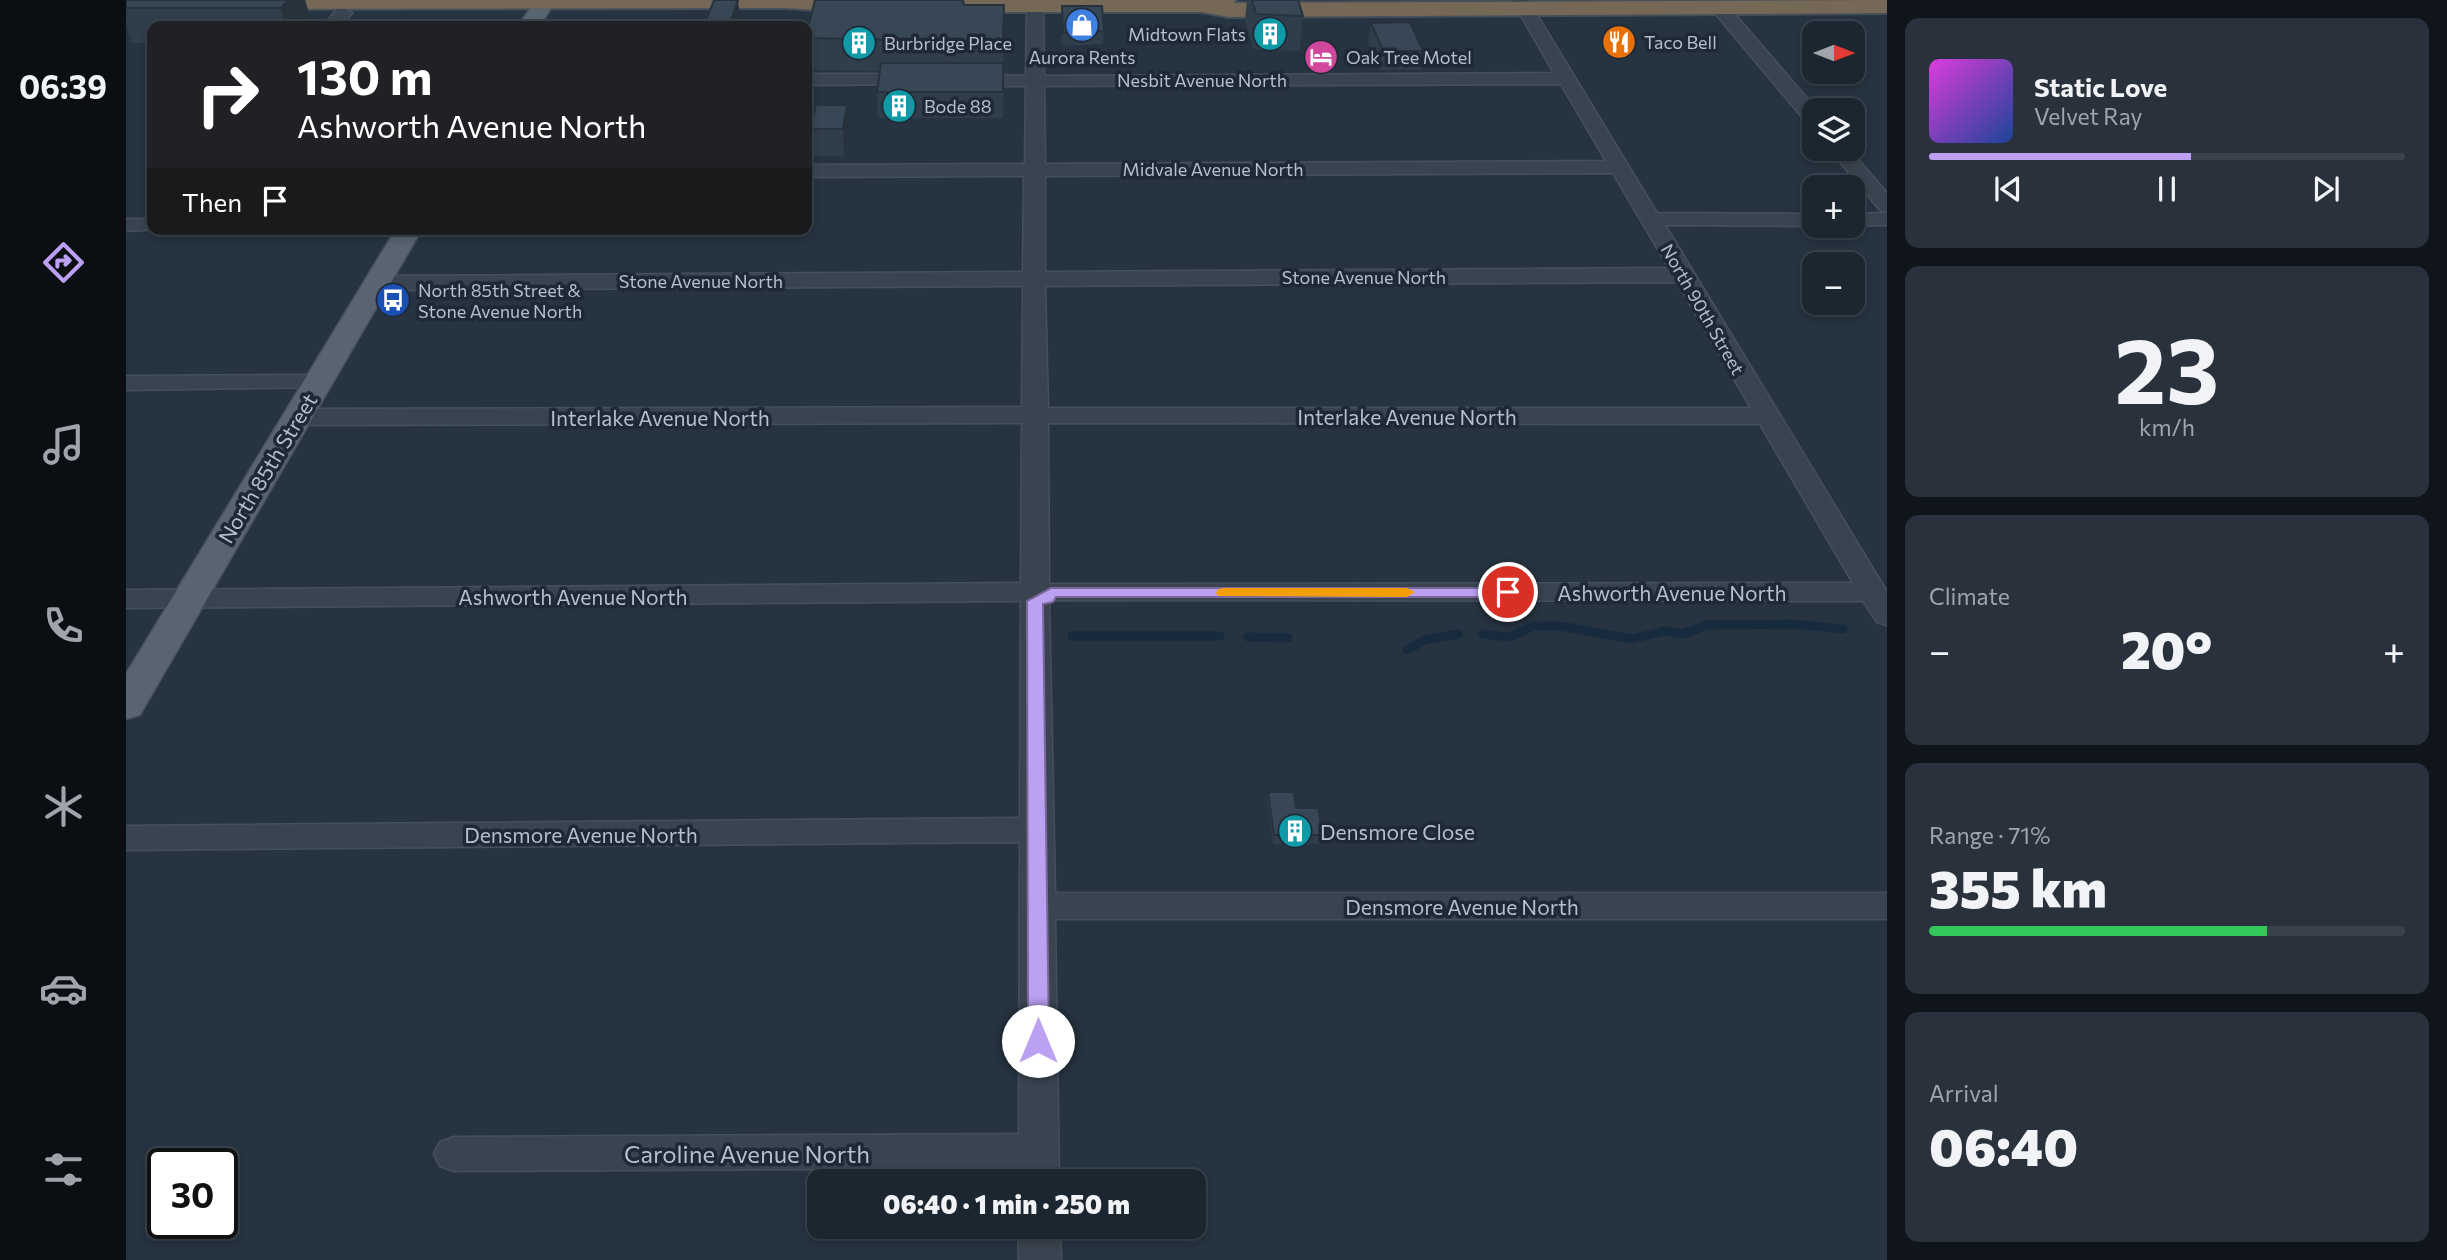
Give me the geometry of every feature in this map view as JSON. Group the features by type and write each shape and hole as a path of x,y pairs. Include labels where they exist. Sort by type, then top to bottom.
{"highway":[{"path":"539,10 745,1 875,5 929,0"},
{"path":"950,0 974,0 992,5"},
{"path":"1201,5 1225,0"},
{"path":"1766,8 1769,4 1810,3 1817,0"},
{"path":"875,5 902,9 946,9 992,5 1130,3 1201,5 1228,10 1523,5 1720,8 1887,6"},
{"path":"234,8 781,11 809,5"}],"main road":[{"name":"North 85th Street","path":"126,706 406,235"}],"street":[{"path":"1035,5 1039,1166"},
{"name":"North 90th Street","path":"1523,5 1880,604"},
{"path":"1720,8 1802,105"},
{"name":"Nesbit Avenue North","path":"812,80 1035,84 1567,78"},
{"path":"1849,161 1887,206"},
{"name":"Midvale Avenue North","path":"812,171 1619,167"},
{"path":"1651,219 1802,220"},
{"path":"1865,220 1887,219"},
{"path":"126,225 147,225"},
{"name":"Stone Avenue North","path":"378,283 1684,275"},
{"path":"126,383 319,382"},
{"name":"Interlake Avenue North","path":"297,417 1766,416"},
{"name":"Ashworth Avenue North","path":"126,599 1035,592 1880,604"},
{"name":"Densmore Avenue North","path":"126,838 1037,830"},
{"name":"Densmore Avenue North","path":"1037,906 1887,906"},
{"name":"Caroline Avenue North","path":"454,1154 1039,1166"},
{"path":"1040,1239 1040,1260"}],"building":[{"path":"126,0 288,0 281,8 126,8"},
{"path":"714,0 738,0 731,21 706,21"},
{"path":"815,0 963,0 964,5 1004,5 1003,42 812,38 812,21 810,21"},
{"path":"1252,0 1298,0 1303,16 1256,14"},
{"path":"1062,6 1102,6 1104,31 1063,33"},
{"path":"1410,22 1423,51 1383,51 1371,23"},
{"path":"881,63 1003,63 1003,92 877,92"},
{"path":"816,105 847,105 843,129 812,129"},
{"name":"Densmore Close","path":"1268,792 1294,792 1296,808 1318,808 1323,835 1274,835"}],"waterway":[{"path":"1483,634 1510,637 1533,626 1560,626 1632,639 1664,631 1683,634 1707,625 1792,624 1843,629"},
{"path":"1407,650 1424,640 1458,634"},
{"path":"1072,636 1220,636"},
{"path":"1248,637 1288,638"}],"slow traffic":[{"path":"1224,593 1407,592"}],"place":[{"name":"Aurora Rents","path":"1082,25"},
{"name":"Midtown Flats","path":"1270,34"},
{"name":"Taco Bell","path":"1619,42"},
{"name":"Burbridge Place","path":"859,43"},
{"name":"Oak Tree Motel","path":"1321,57"},
{"name":"Bode 88","path":"899,106"},
{"name":"North 85th Street & Stone Avenue North","path":"393,300"},
{"name":"Densmore Close","path":"1295,831"}],"route":[{"path":"1038,1041 1035,601 1043,600 1051,593 1508,592"}]}
